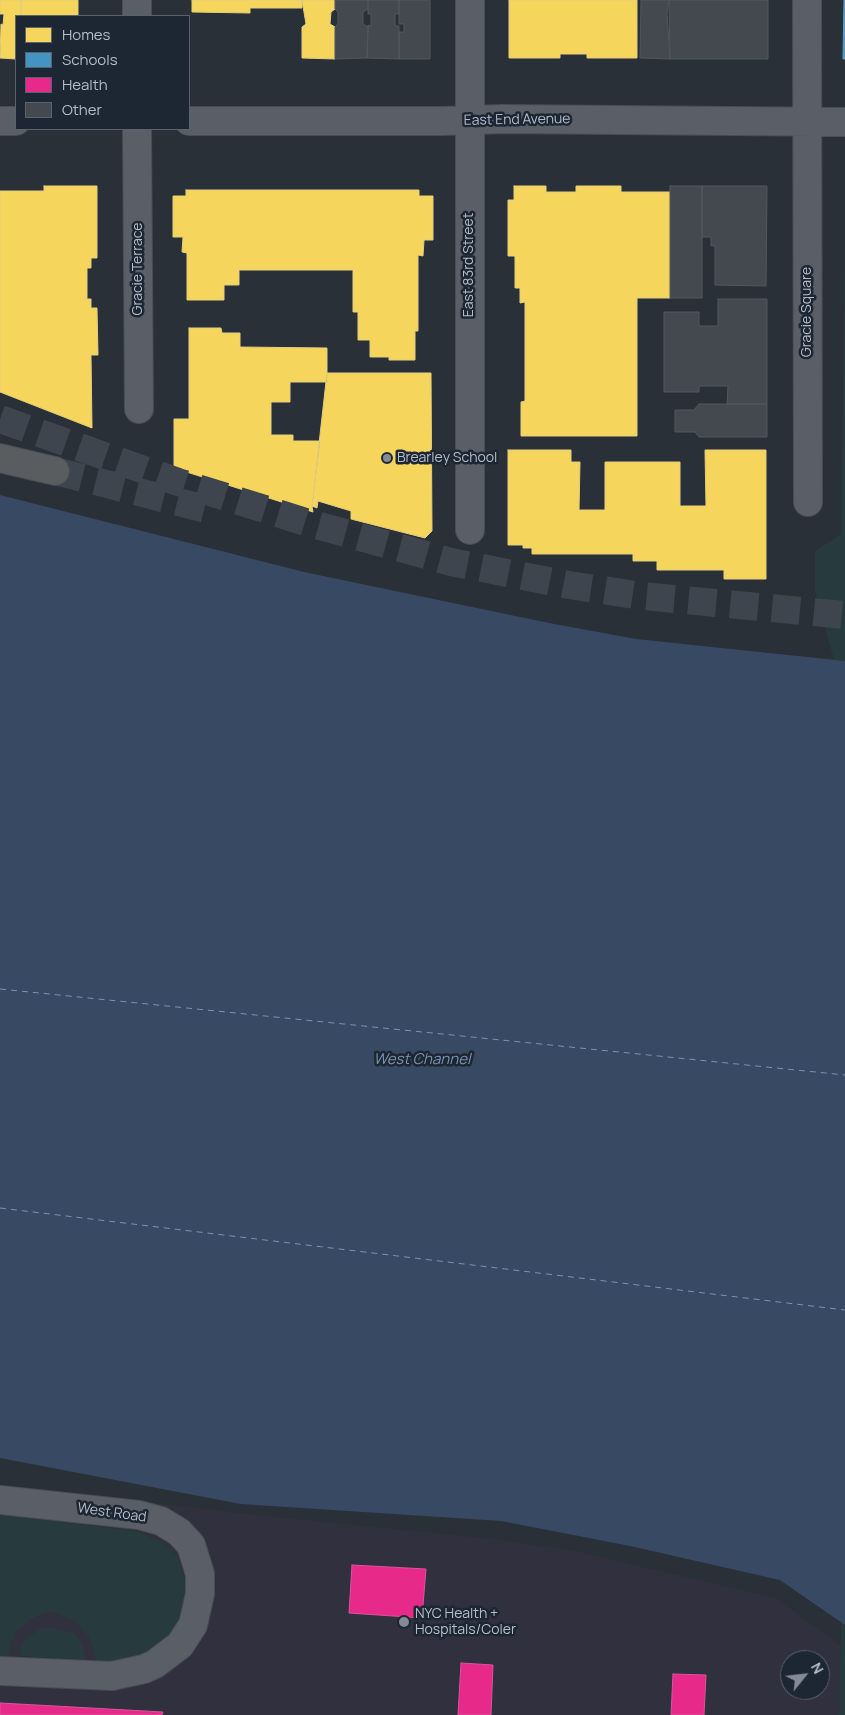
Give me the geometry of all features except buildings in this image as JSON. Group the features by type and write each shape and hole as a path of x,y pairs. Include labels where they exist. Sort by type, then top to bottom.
{"highway":[{"path":"0,458 55,471"}],"street":[{"path":"137,0 137,15"},
{"name":"East 83rd Street","path":"470,0 470,530"},
{"name":"Gracie Square","path":"807,0 808,502"},
{"name":"East End Avenue","path":"190,122 471,120 845,122"},
{"path":"0,121 15,121"},
{"name":"Gracie Terrace","path":"137,130 139,409"},
{"name":"West Road","path":"0,1500 139,1516 161,1521 179,1532 191,1545 200,1574 200,1594 193,1625 180,1645 155,1664 144,1669 112,1676 0,1671"}],"shaded area":[{"name":"NYC Health + Hospitals/Coler","path":"0,1485 257,1515 504,1540 579,1552 776,1598 841,1646 839,1715 0,1715"}],"green space":[{"path":"845,233 845,661 834,660 815,590 815,551 841,534"},
{"path":"0,1515 135,1531 161,1541 178,1558 186,1582 184,1609 175,1630 161,1644 138,1660 97,1663 89,1637 74,1620 51,1611 31,1619 15,1632 7,1658 0,1657"},
{"path":"841,1622 845,1625 845,1715 839,1715"},
{"path":"41,1628 53,1628 73,1633 82,1643 86,1660 20,1656 21,1646"}],"water":[{"name":"West Channel","path":"0,495 304,572 549,623 636,639 845,661 845,1625 780,1580 630,1546 501,1521 241,1504 0,1458"}],"ferry route":[{"path":"0,989 845,1075"},
{"path":"0,1208 845,1310"}],"tunnel":[{"path":"0,419 178,482 309,523 451,562 569,585 642,596 845,615"},
{"path":"55,471 218,512"}],"place":[{"name":"Brearley School","path":"387,458"},
{"name":"NYC Health + Hospitals/Coler","path":"404,1622"}]}
